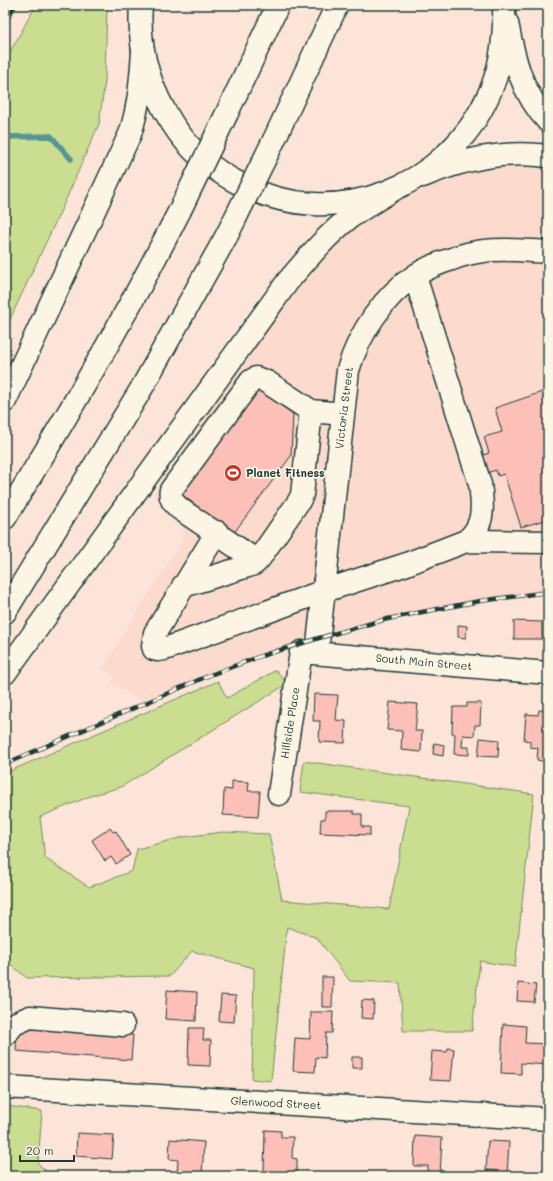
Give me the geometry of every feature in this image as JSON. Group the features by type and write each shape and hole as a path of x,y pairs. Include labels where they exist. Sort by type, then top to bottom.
{"main road":[{"path":"5,401 130,134 139,101 143,52 141,5"},
{"path":"5,518 134,299 180,210 278,5"},
{"path":"5,612 140,391 227,235 274,140 336,5"},
{"path":"504,5 512,48 521,80 531,100 548,121"},
{"path":"5,673 288,281 314,250 338,227 359,210 436,164 467,132 490,93 499,65 504,35 504,5"},
{"path":"143,52 154,89 165,114 185,141 200,156 221,173 235,182 265,195 313,204 351,202 378,196 444,167 477,158 514,154 548,156"},
{"name":"Victoria Street","path":"309,652 324,590 348,370 358,342 384,305 398,289 415,276 448,260 483,251 518,250 548,252"},
{"path":"217,532 155,633 154,649 165,649 324,590 404,565 466,541 474,535 479,526 481,508 480,484 415,276"},
{"path":"257,561 217,532 180,509 172,502 170,490 251,381 256,378 267,382 311,411 343,414"},
{"path":"184,586 248,566 257,561 300,501 302,496 311,411"},
{"path":"466,541 548,542"},
{"name":"South Main Street","path":"309,652 548,673"},
{"name":"Hillside Place","path":"279,794 309,652"},
{"path":"5,1035 14,1024 30,1017 123,1026"},
{"name":"Glenwood Street","path":"5,1087 548,1120"}],"shaded area":[{"path":"495,163 548,166 548,592 510,596 451,606 383,620 336,633 277,651 211,675 146,704 111,683 115,677 102,669 183,539 182,525 178,514 153,495 294,284 334,241 379,211 444,179"}],"green space":[{"path":"36,5 107,5 105,81 99,124 63,206 5,330 5,61"},
{"path":"276,670 287,684 121,787 93,795 40,817 45,858 89,887 132,871 137,849 183,837 223,832 269,834 282,900 389,909 409,806 300,792 304,761 534,794 515,967 480,961 472,1031 403,1031 400,983 350,981 317,938 287,927 271,1081 252,1079 254,968 192,951 170,976 27,978 5,960 5,773 218,681 227,698"},
{"path":"7,1106 42,1111 38,1163 50,1176 5,1176 5,1126"}],"building":[{"name":"Planet Fitness","path":"252,385 293,414 291,456 233,534 176,490"},
{"path":"548,390 548,519 521,527 504,474 498,476 496,470 483,474 477,457 489,453 484,437 502,432 495,408"},
{"path":"514,621 542,622 542,639 514,639"},
{"path":"458,625 467,626 466,638 458,637"},
{"path":"314,694 338,695 336,720 346,721 345,743 319,742 320,721 313,721"},
{"path":"390,702 418,704 415,731 422,731 421,752 401,750 402,731 387,730"},
{"path":"467,703 481,703 480,725 475,725 474,736 463,735 462,747 469,747 469,755 454,754 455,734 452,733 453,707 467,707"},
{"path":"539,710 548,711 548,762 537,760 538,748 530,747 530,741 524,740 526,714 538,715"},
{"path":"480,738 499,740 498,757 478,756"},
{"path":"434,743 444,745 443,756 433,754"},
{"path":"232,781 249,782 248,791 260,791 258,817 223,815 224,789 232,790"},
{"path":"325,811 354,811 354,814 362,814 362,827 370,827 370,835 320,833 321,819 325,819"},
{"path":"110,828 113,832 116,831 130,855 116,864 111,857 105,861 92,840"},
{"path":"322,977 333,977 332,1007 322,1007"},
{"path":"518,983 536,985 534,1002 517,1001"},
{"path":"167,990 197,992 196,1021 165,1019"},
{"path":"221,995 236,996 234,1022 219,1021"},
{"path":"362,1000 374,1001 373,1019 361,1018"},
{"path":"311,1012 333,1012 332,1033 326,1033 325,1058 316,1057 315,1072 293,1071 295,1038 310,1039"},
{"path":"503,1024 526,1026 525,1043 548,1044 548,1065 521,1063 521,1074 501,1073"},
{"path":"17,1026 133,1035 131,1060 16,1051"},
{"path":"189,1028 204,1028 203,1040 211,1040 210,1066 188,1065"},
{"path":"448,1048 454,1049 451,1081 430,1080 432,1051 447,1052"},
{"path":"352,1057 362,1057 362,1068 352,1068"},
{"path":"265,1130 281,1131 281,1137 293,1137 292,1158 297,1159 297,1174 264,1173"},
{"path":"77,1133 114,1135 112,1159 76,1156"},
{"path":"415,1136 442,1138 440,1176 427,1176 428,1166 414,1166"},
{"path":"170,1139 204,1142 202,1176 177,1176 178,1160 169,1159"},
{"path":"488,1141 509,1142 507,1176 498,1176 498,1171 486,1170"}],"waterway":[{"path":"5,137 51,136 71,159"}],"railway":[{"path":"5,22 15,5"},
{"path":"5,764 210,675 261,656 383,620 480,601 548,592"}],"place":[{"name":"Planet Fitness","path":"233,473"}]}
